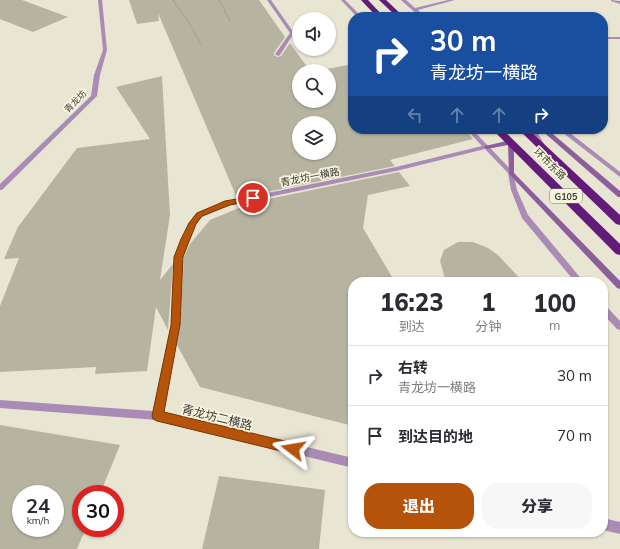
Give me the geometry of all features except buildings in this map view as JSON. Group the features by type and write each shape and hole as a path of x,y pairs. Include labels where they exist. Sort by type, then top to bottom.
{"highway":[{"path":"364,0 376,12"},
{"path":"382,0 395,12"},
{"name":"环市东路","path":"503,134 620,251"},
{"name":"环市东路","path":"528,134 620,221"}],"main road":[{"path":"549,134 620,195"},
{"name":"青龙坊一横路","path":"487,147 510,142"},
{"path":"510,142 511,173 620,286"}],"street":[{"name":"青龙坊","path":"0,188 94,96 97,75 105,50 100,0"},
{"path":"269,0 292,32 278,54"},
{"path":"344,0 355,12"},
{"path":"403,0 417,12"},
{"path":"414,10 453,0"},
{"path":"613,0 620,3"},
{"path":"608,38 620,38"},
{"path":"474,134 511,173 514,190 525,216 576,277"},
{"path":"535,134 543,148"},
{"path":"566,134 620,175"},
{"name":"青龙坊一横路","path":"157,416 176,325 179,257 193,223 200,214 228,203 389,170 487,147"},
{"path":"608,314 620,327"},
{"name":"青龙坊二横路","path":"0,404 157,416 348,462"},
{"path":"608,525 620,528"}],"path":[{"path":"174,0 190,24 201,45"},
{"path":"220,0 230,21"}],"route":[{"path":"253,198 228,203 200,214 193,223 185,239 179,257 176,325 157,416 293,449"}]}
